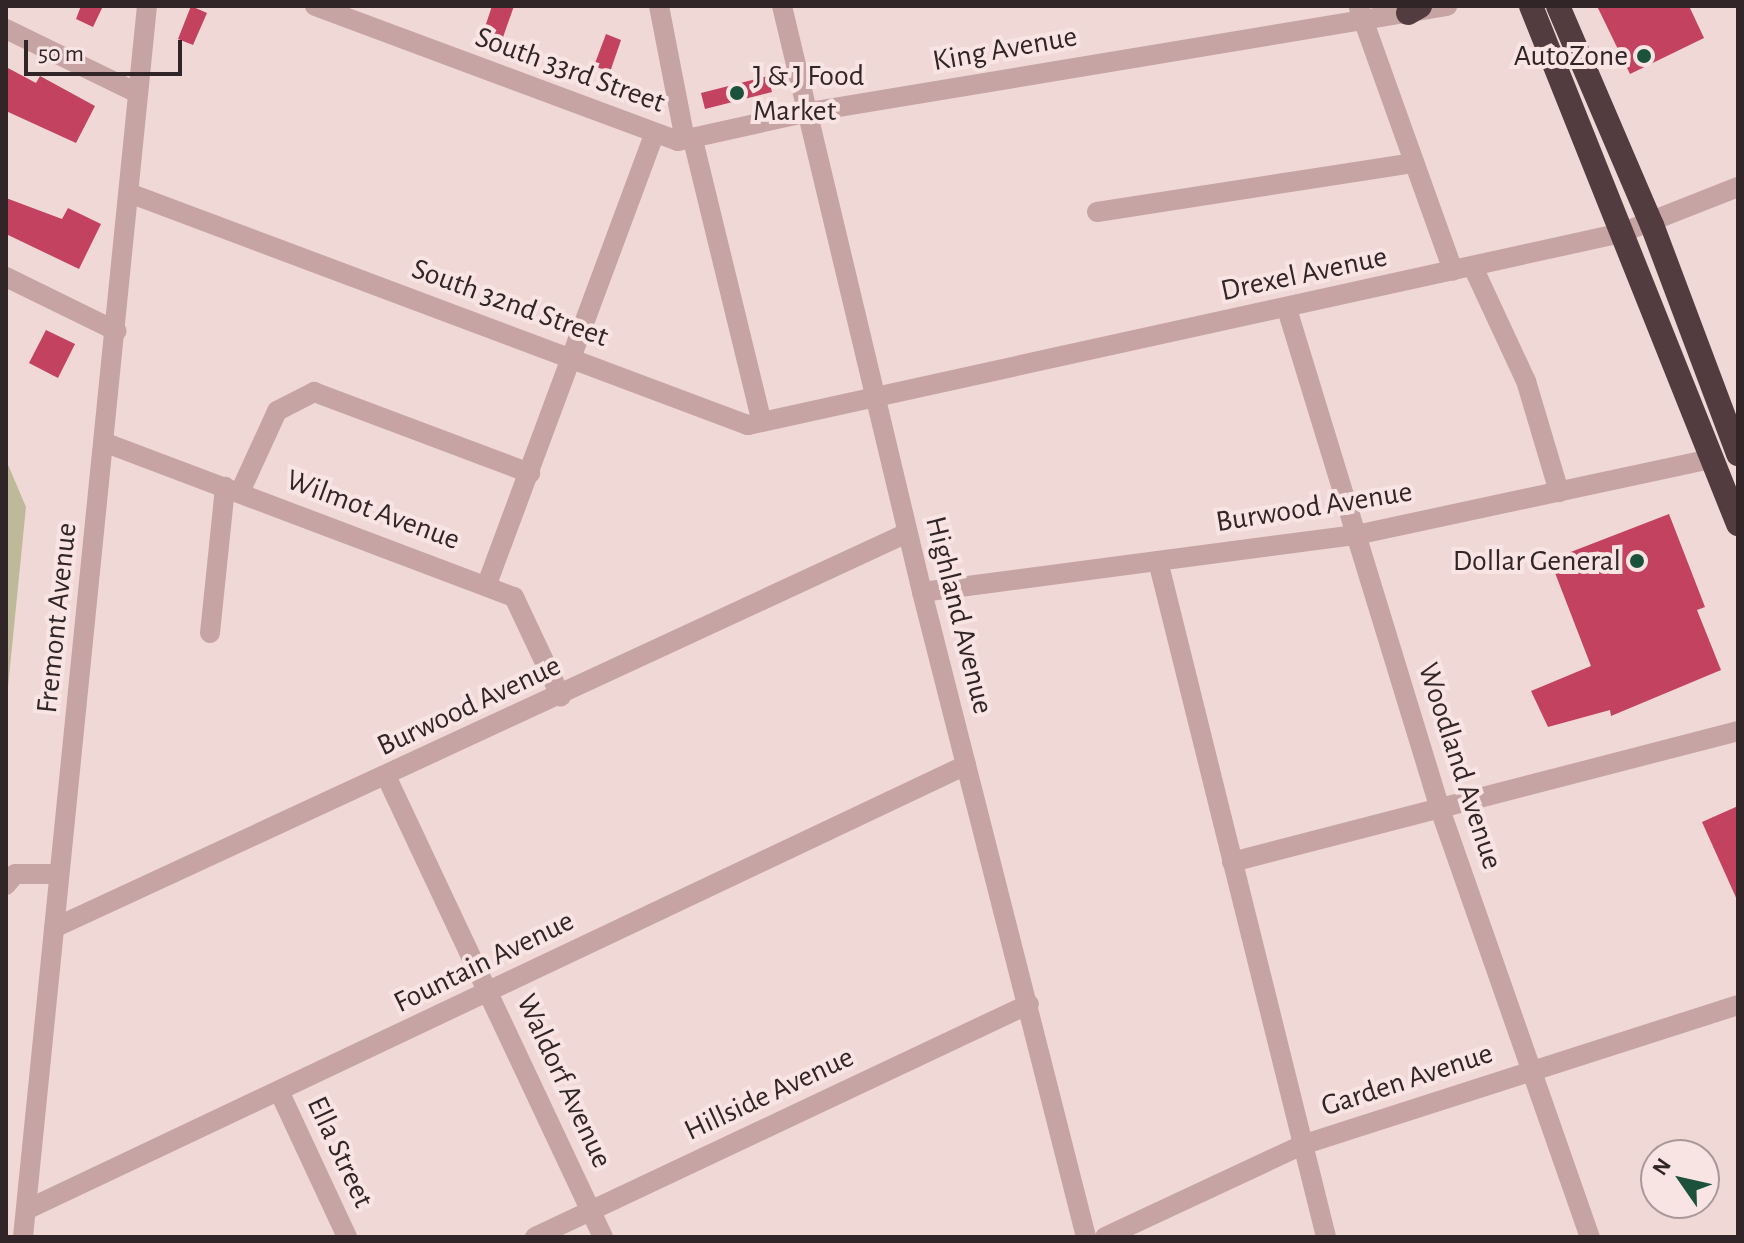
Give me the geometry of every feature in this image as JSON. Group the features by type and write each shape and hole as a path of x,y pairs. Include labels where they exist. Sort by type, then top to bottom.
{"highway":[{"path":"1531,6 1738,524"},
{"path":"1558,6 1652,225 1738,454"}],"street":[{"name":"Fremont Avenue","path":"23,1237 106,443 147,6"},
{"name":"South 33rd Street","path":"315,6 654,134 689,140 809,112"},
{"path":"659,6 689,140 762,422"},
{"name":"Highland Avenue","path":"782,6 907,533 1086,1237"},
{"name":"King Avenue","path":"809,112 1360,12 1447,6"},
{"path":"1360,12 1414,163 1463,269 1526,381 1559,492"},
{"path":"6,29 137,93"},
{"path":"487,584 574,358 654,134"},
{"path":"1097,212 1414,163"},
{"name":"Drexel Avenue","path":"875,393 1287,309 1621,233 1652,225 1738,187"},
{"name":"South 32nd Street","path":"129,193 748,425 875,393"},
{"path":"6,277 116,331"},
{"name":"Woodland Avenue","path":"1287,309 1441,812 1590,1237"},
{"path":"210,633 233,490 277,411 314,392 530,473"},
{"name":"Wilmot Avenue","path":"106,443 487,584 514,597 561,697"},
{"name":"Burwood Avenue","path":"922,592 1356,535 1712,459"},
{"name":"Burwood Avenue","path":"54,928 387,778 907,533"},
{"path":"1158,561 1326,1237"},
{"path":"1232,862 1441,812 1738,731"},
{"name":"Fountain Avenue","path":"26,1210 490,994 966,765"},
{"name":"Waldorf Avenue","path":"387,778 603,1237"},
{"path":"6,885 15,874 59,874"},
{"name":"Hillside Avenue","path":"535,1237 1029,1004"},
{"name":"Garden Avenue","path":"1105,1237 1302,1145 1738,1005"},
{"name":"Ella Street","path":"279,1091 347,1237"}],"shaded area":[{"path":"6,460 26,507 6,707 7,510"}],"building":[{"path":"81,6 103,6 93,27 76,19"},
{"path":"191,6 207,13 193,45 178,39"},
{"path":"492,6 514,6 502,40 483,33"},
{"name":"AutoZone","path":"1597,6 1689,6 1704,38 1630,74"},
{"path":"606,34 621,40 610,72 594,66"},
{"path":"6,67 36,83 40,76 95,106 76,143 6,111"},
{"name":"J & J Food Market","path":"768,76 772,92 705,109 701,93"},
{"path":"6,198 62,219 68,208 101,224 79,269 6,234"},
{"path":"46,330 75,344 58,378 29,363"},
{"path":"1669,514 1705,607 1697,610 1721,670 1611,716 1610,710 1548,727 1531,691 1591,666 1550,560"},
{"path":"1738,806 1738,902 1702,822"}],"place":[{"name":"AutoZone","path":"1644,56"},
{"name":"J & J Food Market","path":"737,93"},
{"name":"Dollar General","path":"1637,561"}]}
